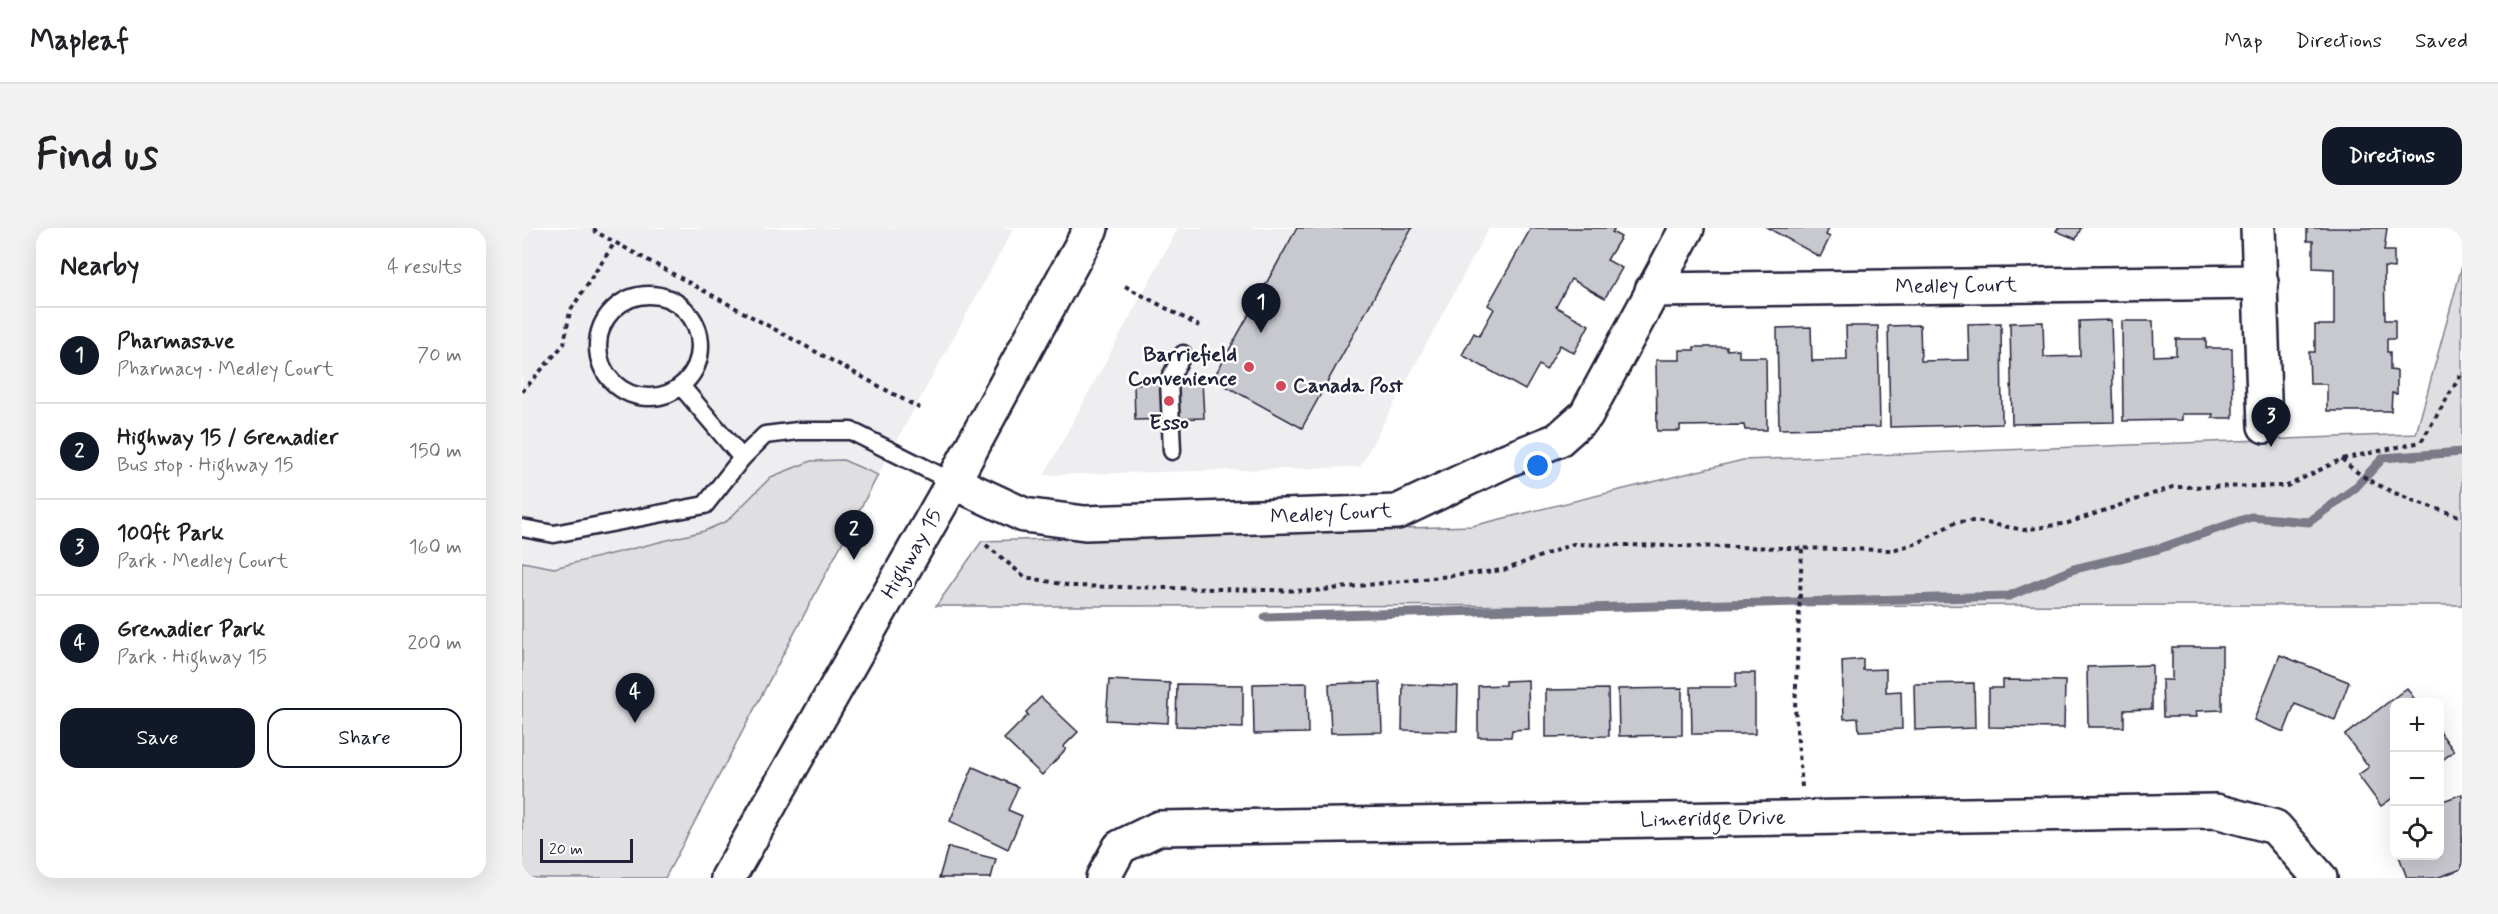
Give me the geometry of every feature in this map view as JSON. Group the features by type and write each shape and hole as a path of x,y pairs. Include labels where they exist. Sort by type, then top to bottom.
{"street":[{"name":"Highway 15","path":"728,878 953,482 1091,228"},
{"name":"Medley Court","path":"953,482 1024,515 1085,523 1397,512 1507,460 1558,440 1586,415 1687,228"},
{"path":"2258,228 2265,426"},
{"name":"Medley Court","path":"1652,290 2260,282"},
{"name":"Limeridge Drive","path":"1103,878 1120,847 1159,828 2216,811 2276,826 2320,878"}],"lane":[{"path":"653,296 670,300 685,310 695,324 700,340 699,357 692,374 681,386 668,394 652,397 637,396 623,390 611,380 602,365 598,348 600,331 608,316 620,304 636,297 653,296"},
{"path":"1172,451 1169,380 1183,354"},
{"path":"681,386 742,458"},
{"path":"522,528 554,534 705,505 742,458 765,435 798,431 851,431 953,482"}],"path":[{"path":"594,228 596,232 921,410"},
{"path":"522,392 564,344 570,311 615,242"},
{"path":"1125,286 1199,326"},
{"path":"986,545 1025,577 1072,586 1313,591 1504,570 1573,544 1892,550 1918,543 1956,522 1976,521 2024,530 2068,523 2173,487 2287,486 2342,459 2421,442 2462,373"},
{"path":"2342,459 2378,484 2405,498 2462,517"},
{"path":"1802,548 1796,708 1804,817"}],"shaded area":[{"path":"522,228 1014,228 878,475 843,460 748,500 727,521 704,531 554,568 522,562"},
{"path":"1178,228 1489,228 1360,467 1044,475"},
{"path":"2462,266 2462,605 936,606 982,541 1472,526 1743,460 2416,434"},
{"path":"843,460 878,475 665,878 522,878 522,562 554,568 704,531 727,521 771,477 811,461"}],"building":[{"path":"1297,228 1412,228 1302,428 1213,379"},
{"path":"1531,228 1615,228 1612,232 1621,237 1607,260 1622,268 1605,298 1571,279 1556,307 1589,325 1574,353 1560,345 1546,370 1539,365 1525,390 1462,355 1474,333 1479,336 1494,309 1488,305"},
{"path":"1768,228 1829,228 1826,235 1830,237 1820,257"},
{"path":"2058,228 2081,228 2076,239 2056,231"},
{"path":"2307,228 2387,228 2384,251 2394,251 2394,268 2384,267 2385,320 2395,320 2395,339 2387,339 2387,352 2390,352 2390,370 2397,371 2397,394 2392,393 2391,411 2327,411 2327,384 2310,384 2309,352 2315,352 2315,325 2334,325 2334,269 2313,268 2313,241 2307,241"},
{"path":"2111,320 2114,422 2012,424 2010,323 2043,322 2044,357 2080,356 2079,321"},
{"path":"2122,321 2153,321 2154,356 2176,355 2176,339 2206,339 2206,348 2232,348 2233,418 2212,418 2213,414 2182,414 2182,420 2123,421"},
{"path":"2001,323 2002,424 1890,427 1888,326 1920,325 1921,361 1969,360 1968,324"},
{"path":"1846,326 1878,326 1880,427 1779,429 1777,328 1811,327 1812,361 1847,360"},
{"path":"1694,347 1727,347 1727,350 1739,349 1739,357 1766,357 1767,430 1745,430 1744,425 1680,426 1680,431 1657,431 1656,360 1680,360 1680,350 1694,350"},
{"name":"Esso","path":"1202,381 1204,418 1135,420 1134,384"},
{"path":"2172,647 2222,647 2222,710 2196,711 2197,717 2163,717 2162,680 2172,680"},
{"path":"2280,655 2349,682 2335,720 2295,704 2284,732 2254,720"},
{"path":"1863,659 1863,670 1886,669 1886,692 1901,691 1902,729 1859,731 1858,718 1844,719 1842,661"},
{"path":"2152,665 2152,709 2124,710 2124,727 2088,727 2087,667"},
{"path":"1736,673 1755,673 1755,734 1692,734 1691,687 1736,687"},
{"path":"1109,680 1170,683 1168,723 1106,720"},
{"path":"1528,680 1529,729 1512,730 1511,737 1478,737 1478,686 1505,685 1505,681"},
{"path":"2003,680 2065,681 2064,728 1989,727 1989,688 2003,688"},
{"path":"1380,682 1382,732 1331,733 1329,684"},
{"path":"1307,683 1308,733 1254,734 1253,684"},
{"path":"1974,683 1975,728 1915,730 1914,684"},
{"path":"1177,684 1243,685 1243,728 1176,726"},
{"path":"1403,684 1458,686 1457,731 1402,730"},
{"path":"1682,688 1682,735 1619,736 1618,689"},
{"path":"2407,688 2414,698 2394,698"},
{"path":"1608,689 1609,736 1546,737 1546,690"},
{"path":"1041,697 1078,732 1063,747 1066,749 1042,775 1004,739 1028,715 1026,712"},
{"path":"2390,701 2390,800 2381,806 2358,775 2369,767 2345,735"},
{"path":"2444,737 2454,751 2444,759"},
{"path":"973,767 1018,787 1008,810 1022,816 1008,849 950,821"},
{"path":"2462,794 2462,869 2436,878 2407,878 2400,860 2444,860 2444,801"},
{"path":"948,847 996,859 991,878 939,878"}],"waterway":[{"path":"1265,617 2009,596 2074,569 2158,549 2251,517 2309,522 2355,488 2383,458 2462,452"}],"place":[{"name":"Pharmasave","path":"1261,333"},
{"name":"Barriefield Convenience","path":"1249,367"},
{"name":"Canada Post","path":"1281,386"},
{"name":"Esso","path":"1169,401"},
{"name":"100ft Park","path":"2271,447"},
{"name":"Highway 15 / Grenadier","path":"854,560"},
{"name":"Grenadier Park","path":"635,723"}]}
